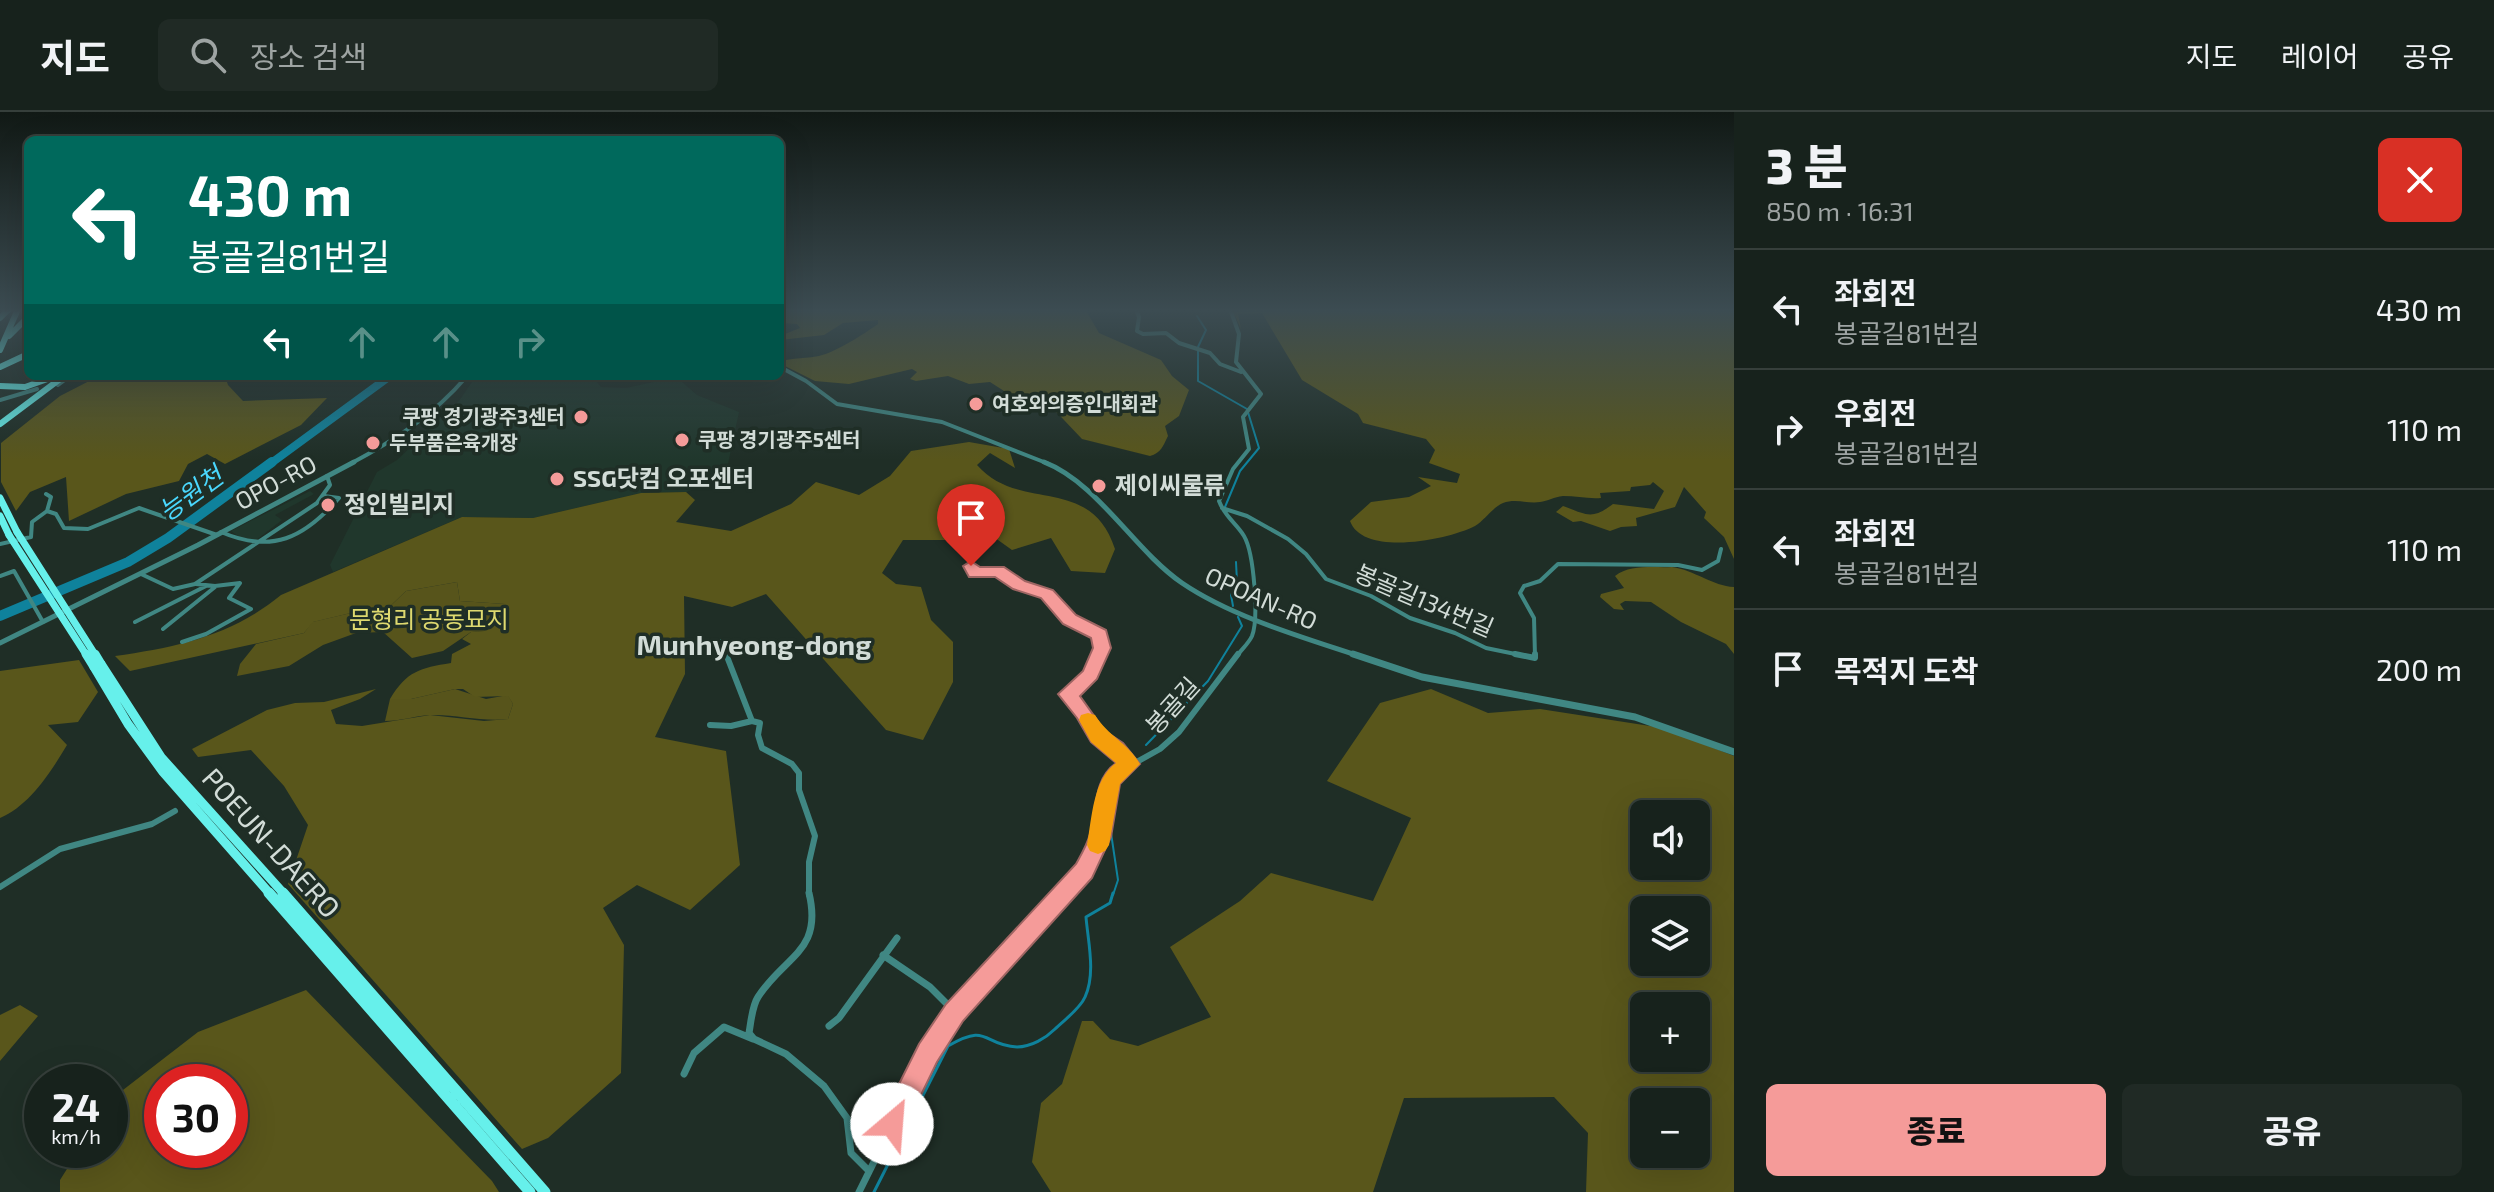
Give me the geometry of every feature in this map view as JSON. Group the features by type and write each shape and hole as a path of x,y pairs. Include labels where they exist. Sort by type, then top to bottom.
{"highway":[{"path":"0,386 25,387 45,380"},
{"path":"0,424 61,380"},
{"path":"0,498 13,534"},
{"path":"0,516 98,666"},
{"name":"POEUN-DAERO","path":"98,666 128,724 163,772 530,1192"},
{"name":"POEUN-DAERO","path":"98,666 161,757 401,1024 545,1192"}],"street":[{"path":"1216,359 1242,372"},
{"path":"1236,359 1242,372 1261,391 1243,419 1249,449 1229,478 1220,498 1221,508 1248,545 1256,618"},
{"name":"OPOAN-RO","path":"784,369 837,404 930,419 1052,465 1083,487 1143,550 1182,583 1213,601 1383,666 1453,684 1635,717 1734,752"},
{"path":"58,385 63,380"},
{"name":"OPO-RO","path":"0,643 219,534 327,476 430,417 463,380"},
{"path":"0,400 37,389"},
{"path":"195,584 324,496 330,485 327,476"},
{"path":"0,544 31,537 32,522 47,511 51,497 46,494"},
{"path":"47,511 56,514 64,528 88,529 139,508 245,543 256,543 289,541 329,511 339,498 324,496"},
{"name":"봉골길134번길","path":"1221,508 1247,516 1288,539 1306,554 1326,579 1371,596 1410,618 1455,633 1486,648 1535,658 1534,618 1521,598 1521,589 1540,581 1558,564 1678,565 1702,570 1718,561 1721,549"},
{"path":"970,545 967,552 975,573 998,571 1019,585 1047,594 1069,619 1099,635 1102,648 1090,674 1080,687 1067,694 1084,713 1098,737 1116,748 1130,764"},
{"path":"0,576 14,571 43,622"},
{"path":"140,574 173,589 195,584 215,586 240,583 229,598 251,609 206,634 182,642"},
{"path":"135,622 207,585"},
{"path":"163,629 215,586"},
{"name":"봉골길","path":"859,1192 928,1053 955,1012 1076,884 1097,848 1110,782 1115,774 1160,749 1188,723 1252,636 1256,618"},
{"path":"721,641 752,721"},
{"path":"710,725 760,723 758,735 762,748 797,769 799,790 815,841 809,862 809,894 814,912 810,938 756,999 749,1033 754,1039"},
{"path":"0,887 60,849 152,824 175,811"},
{"path":"829,1026 839,1018 897,938"},
{"path":"883,955 930,987 955,1012"},
{"path":"684,1074 686,1060 696,1048 724,1027 786,1054 811,1072 847,1118 851,1153 869,1171"}],"shaded area":[{"path":"1160,359 1172,376 1189,390 1179,416 1165,426 1168,436 1163,446 1150,456 1082,439 1046,401 1015,398 990,382 969,384 948,376 916,381 910,379 917,372 912,369 849,384 815,381 785,366 786,360"},
{"path":"1290,359 1734,359 1734,559 1724,537 1704,518 1706,512 1684,487 1675,507 1636,518 1637,526 1610,531 1581,521 1573,522 1556,512 1563,506 1584,514 1594,514 1613,504 1654,509 1664,491 1653,482 1631,487 1630,491 1600,493 1601,498 1563,496 1540,502 1503,503 1475,526 1427,540 1388,542 1371,539 1358,532 1350,521 1371,502 1409,497 1431,486 1418,477 1457,483 1460,474 1429,463 1435,450 1426,439 1363,423 1358,414 1302,380"},
{"path":"91,380 226,380 243,401 327,398 301,425 225,464 207,454 188,464 179,481 126,494 69,521 66,477 30,492 16,511 1,482 1,443 60,396"},
{"path":"473,380 595,380 601,387 626,388 658,381 682,382 697,395 739,412 728,464 703,486 686,492 641,493 533,518 462,517 333,572 330,565 377,472 397,460 459,401"},
{"path":"969,442 1009,449 1015,468 990,453 977,465 994,480 1013,488 1072,502 1089,511 1104,526 1115,549 1105,573 1071,571 1051,538 1012,550 984,530 961,540 903,540 882,573 896,584 921,587 931,620 953,642 953,682 923,740 886,730 766,594 732,607 684,596 685,674 655,737 726,751 740,865 690,910 637,885 603,908 624,945 621,1073 548,1138 522,1149 288,884 308,825 284,786 251,750 198,757 192,749 267,710 295,703 324,702 376,689 331,710 336,724 362,726 430,715 484,721 508,719 513,704 508,696 475,697 463,689 455,689 411,699 390,699 402,682 415,672 451,663 452,654 471,644 462,639 471,632 484,631 492,616 506,613 505,604 460,601 457,582 406,591 385,611 355,612 313,622 304,633 130,671 115,656 182,644 223,630 243,621 281,595 462,517 533,518 641,493 686,492 695,500 676,522 731,531 791,504 816,482 859,495 890,476 911,451"},
{"path":"310,491 314,494 275,515 282,520 255,541 242,539 231,531"},
{"path":"1642,567 1672,567 1734,587 1734,654 1726,644 1681,622 1651,602 1625,601 1620,604 1624,610 1614,609 1600,597 1601,594 1624,588 1615,576 1621,572"},
{"path":"79,660 98,692 78,722 48,725 67,745 30,797 0,818 0,671"},
{"path":"1431,689 1488,713 1540,709 1663,728 1734,756 1734,1192 1586,1192 1588,1133 1554,1097 1404,1098 1373,1192 1051,1192 1032,1162 1041,1103 1062,1084 1082,1021 1093,1021 1110,1039 1138,1046 1211,1017 1170,947 1240,901 1271,873 1373,901 1411,818 1327,781 1380,703"},
{"path":"306,990 492,1181 499,1192 60,1192 60,1180 68,1168 128,1168 128,1086 144,1074 144,1168 248,1168 248,1064 157,1064 198,1032"},
{"path":"20,1005 38,1016 0,1061 0,1015"}],"green space":[{"name":"문형리 공동묘지","path":"457,582 460,601 505,604 506,613 484,631 471,632 443,651 412,658 383,632 356,633 323,645 289,666 237,676 240,664 256,644 304,633 312,622 355,612 385,611 406,591"},
{"path":"455,689 486,699 508,695 513,704 508,719 430,715 385,721 390,699 411,699"}],"waterway":[{"path":"1198,359 1198,381 1247,409 1259,448 1240,471 1225,507"},
{"name":"능원천","path":"270,464 385,380"},
{"name":"능원천","path":"0,616 128,562 168,538 272,462"},
{"path":"1233,606 1231,595 1237,582 1236,562"},
{"path":"1146,745 1208,681 1242,626 1238,617"},
{"path":"1113,895 1118,880 1111,833 1114,793"},
{"path":"874,1192 948,1046 979,1035 1006,1045 1028,1045 1047,1036 1079,1006 1090,978 1086,917 1110,903 1113,893"}],"slow traffic":[{"path":"1088,720 1098,737 1116,748 1130,764 1115,774 1110,782 1098,845"}],"place":[{"name":"여호와의증인대회관","path":"976,404"},
{"name":"쿠팡 경기광주3센터","path":"581,417"},
{"name":"쿠팡 경기광주5센터","path":"682,440"},
{"name":"두부품은육개장","path":"373,443"},
{"name":"SSG닷컴 오포센터","path":"557,479"},
{"name":"제이씨물류","path":"1099,486"},
{"name":"정인빌리지","path":"328,505"}],"district":[{"name":"Munhyeong-dong","path":"754,645"}],"route":[{"path":"892,1124 928,1053 955,1012 1076,884 1092,859 1100,837 1110,782 1115,774 1130,764 1116,748 1098,737 1084,713 1067,694 1080,687 1090,674 1102,648 1099,635 1069,619 1047,594 1019,585 998,571 975,573 971,566"}]}
